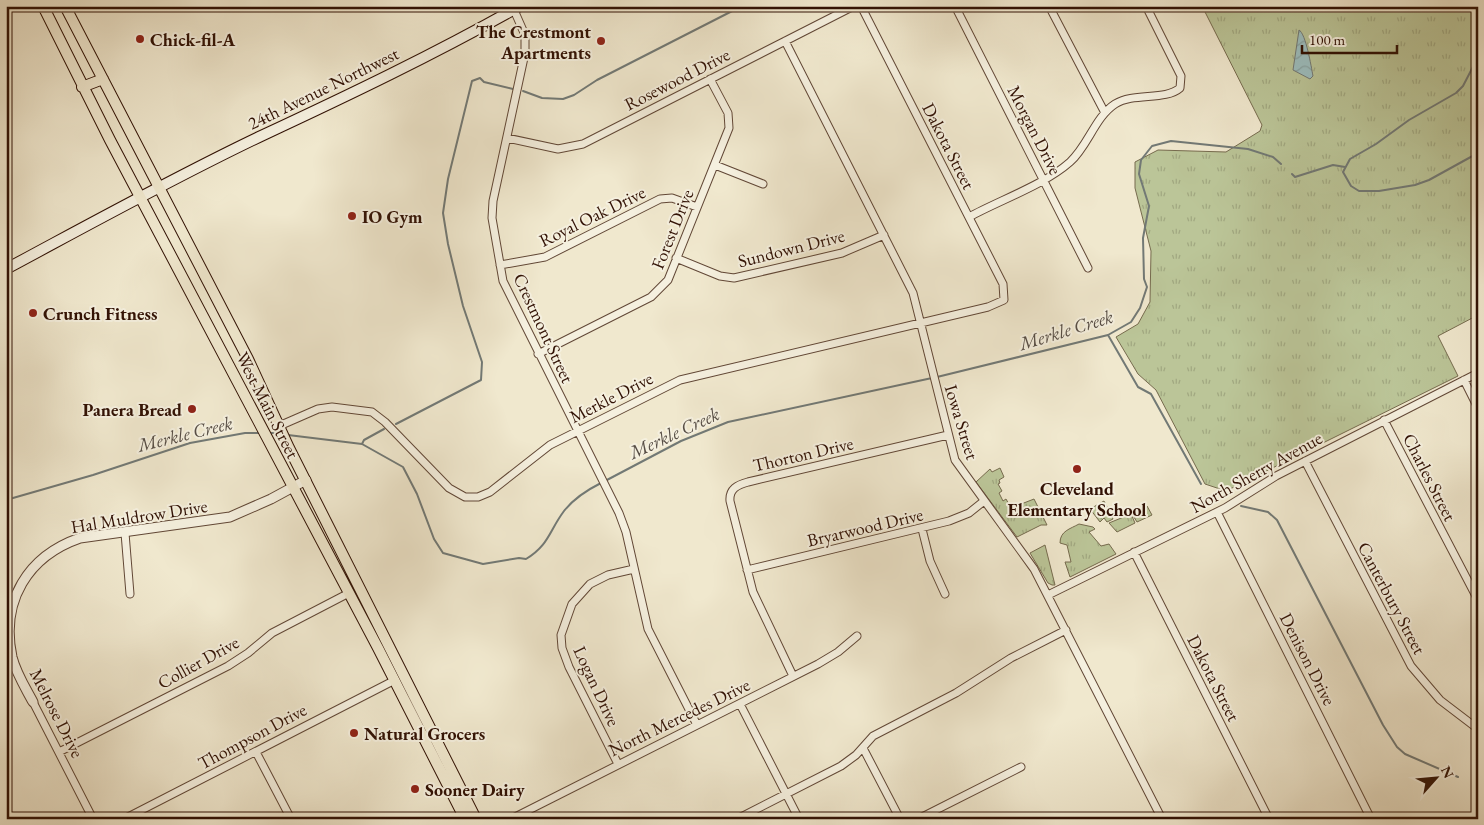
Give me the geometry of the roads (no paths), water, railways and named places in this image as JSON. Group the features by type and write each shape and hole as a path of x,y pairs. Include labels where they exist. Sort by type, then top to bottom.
{"main road":[{"name":"West Main Street","path":"43,6 82,87 395,680 465,819"},
{"name":"West Main Street","path":"65,6 160,188 476,819"},
{"name":"24th Avenue Northwest","path":"6,269 259,137 366,87 517,8"},
{"path":"82,87 103,78"}],"street":[{"name":"Rosewood Drive","path":"507,138 558,149 575,147 854,6"},
{"name":"Dakota Street","path":"861,6 1003,284 1004,300"},
{"name":"Morgan Drive","path":"955,6 1088,268"},
{"path":"1049,6 1105,113"},
{"path":"969,217 1043,179 1075,157 1105,113 1112,106 1125,99 1170,94 1180,88 1181,76 1146,6"},
{"name":"Crestmont Street","path":"517,8 526,41 492,211 504,287 608,489 626,532 648,629 697,725"},
{"name":"Iowa Street","path":"785,42 913,293 948,435 959,468 1029,561 1162,819"},
{"name":"Forest Drive","path":"538,354 658,292 668,280 729,128 729,119 710,79"},
{"path":"715,165 763,184"},
{"name":"Royal Oak Drive","path":"500,265 545,257 660,199 672,198 697,207"},
{"name":"Sundown Drive","path":"676,258 720,276 734,278 842,253 884,235"},
{"name":"Merkle Drive","path":"280,428 318,409 332,408 372,412 382,419 449,488 460,495 473,498 497,488 542,449 680,380 988,307 1004,300"},
{"name":"North Sherry Avenue","path":"1048,595 1241,500 1276,476 1478,373"},
{"path":"1464,380 1478,408"},
{"name":"Charles Street","path":"1384,420 1478,600"},
{"name":"Thorton Drive","path":"747,570 730,501 730,494 736,486 948,435"},
{"name":"Canterbury Street","path":"1305,461 1411,666 1440,700 1478,729"},
{"name":"Hal Muldrow Drive","path":"7,616 18,586 32,567 61,545 80,538 230,517 306,480"},
{"name":"Bryarwood Drive","path":"747,570 922,529 960,518 984,501"},
{"name":"Denison Drive","path":"1217,512 1371,819"},
{"path":"922,529 930,561 945,594"},
{"path":"126,533 130,594"},
{"name":"Dakota Street","path":"1134,552 1268,819"},
{"name":"Logan Drive","path":"618,764 569,667 562,648 561,635 568,613 583,590 602,578 634,569"},
{"path":"747,570 761,612 793,676"},
{"name":"Collier Drive","path":"59,752 228,666 248,653 272,633 349,593"},
{"name":"Melrose Drive","path":"7,616 11,654 33,702 93,819"},
{"path":"737,819 841,766 880,732 956,693 1011,658 1066,630"},
{"name":"North Mercedes Drive","path":"511,819 830,657 856,636"},
{"name":"Thompson Drive","path":"124,819 256,752 298,728 395,680"},
{"path":"740,704 799,819"},
{"path":"863,748 900,819"},
{"path":"256,752 291,819"},
{"path":"918,819 1021,767"}],"water":[{"path":"1299,30 1304,37 1310,58 1313,76 1310,79 1293,70"}],"waterway":[{"path":"523,91 542,98 563,99 574,95 597,80 742,6"},
{"path":"1478,57 1463,86 1456,93 1409,120 1376,144 1350,159 1343,172 1351,186 1359,191 1379,191 1415,185 1429,180 1478,153"},
{"path":"396,424 481,380 482,362 463,306 448,244 443,213 448,179 472,81 480,78 484,82 513,89"},
{"name":"Merkle Creek","path":"937,377 1108,335 1131,322 1140,308 1147,287 1144,279 1143,238 1149,206 1139,174 1141,160 1152,146 1171,141 1248,149 1273,157 1281,164"},
{"name":"Merkle Creek","path":"1292,174 1295,177 1333,165 1345,167"},
{"path":"1108,335 1138,387 1151,394 1201,484"},
{"name":"Merkle Creek","path":"605,481 681,441 728,422 932,378"},
{"path":"362,444 364,440 384,429"},
{"name":"Merkle Creek","path":"6,500 93,475 190,443 245,433 261,433"},
{"name":"Merkle Creek","path":"268,433 278,433"},
{"name":"Merkle Creek","path":"288,435 362,444 403,467 417,494 434,539 443,553 483,564 519,558 526,559 534,554 544,543 559,518 572,502 601,483"},
{"path":"1241,506 1268,512 1277,520 1383,725 1397,747 1405,754 1458,777"}],"place":[{"name":"Chick-fil-A","path":"140,39"},
{"name":"The Crestmont Apartments","path":"601,41"},
{"name":"IO Gym","path":"352,216"},
{"name":"Crunch Fitness","path":"33,313"},
{"name":"Panera Bread","path":"192,409"},
{"name":"Cleveland Elementary School","path":"1077,469"},
{"name":"Natural Grocers","path":"354,733"},
{"name":"Sooner Dairy","path":"415,789"}]}
